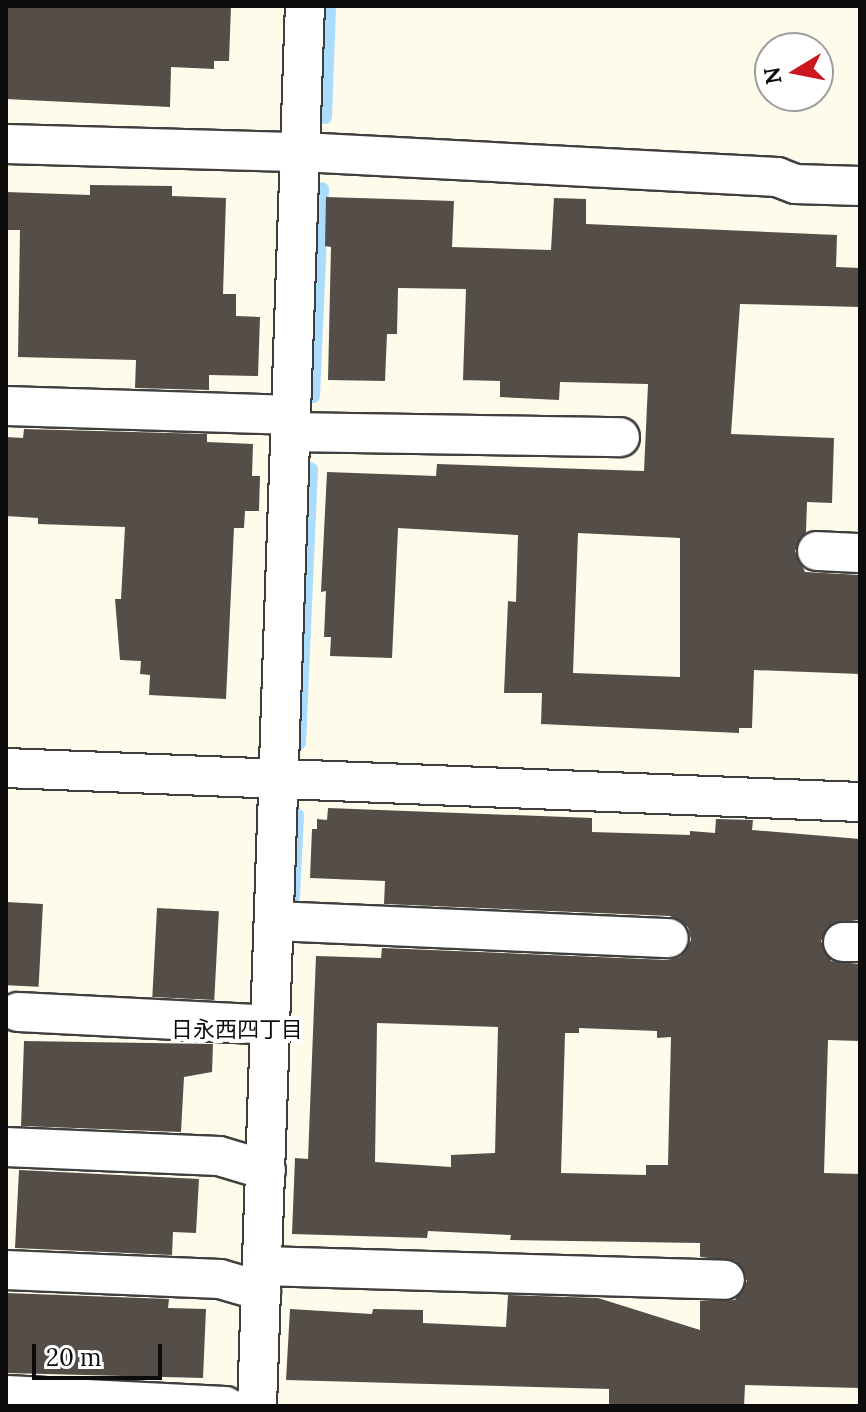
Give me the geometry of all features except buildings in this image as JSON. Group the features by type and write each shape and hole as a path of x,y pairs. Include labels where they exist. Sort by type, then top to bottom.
{"street":[{"path":"257,1406 305,6"},
{"path":"6,144 301,152 860,186"},
{"path":"6,406 291,424 620,437"},
{"path":"817,551 860,553"},
{"path":"6,768 860,802"},
{"path":"276,921 669,938"},
{"path":"18,1012 271,1025"},
{"path":"6,1147 219,1156 266,1170"},
{"path":"6,1270 220,1279 725,1280"},
{"path":"6,1395 226,1406"}],"waterway":[{"path":"325,117 329,6"},
{"path":"313,396 322,189"},
{"path":"299,743 311,469"},
{"path":"293,897 297,815"}],"district":[{"name":"日永西四丁目","path":"237,1030"}]}
